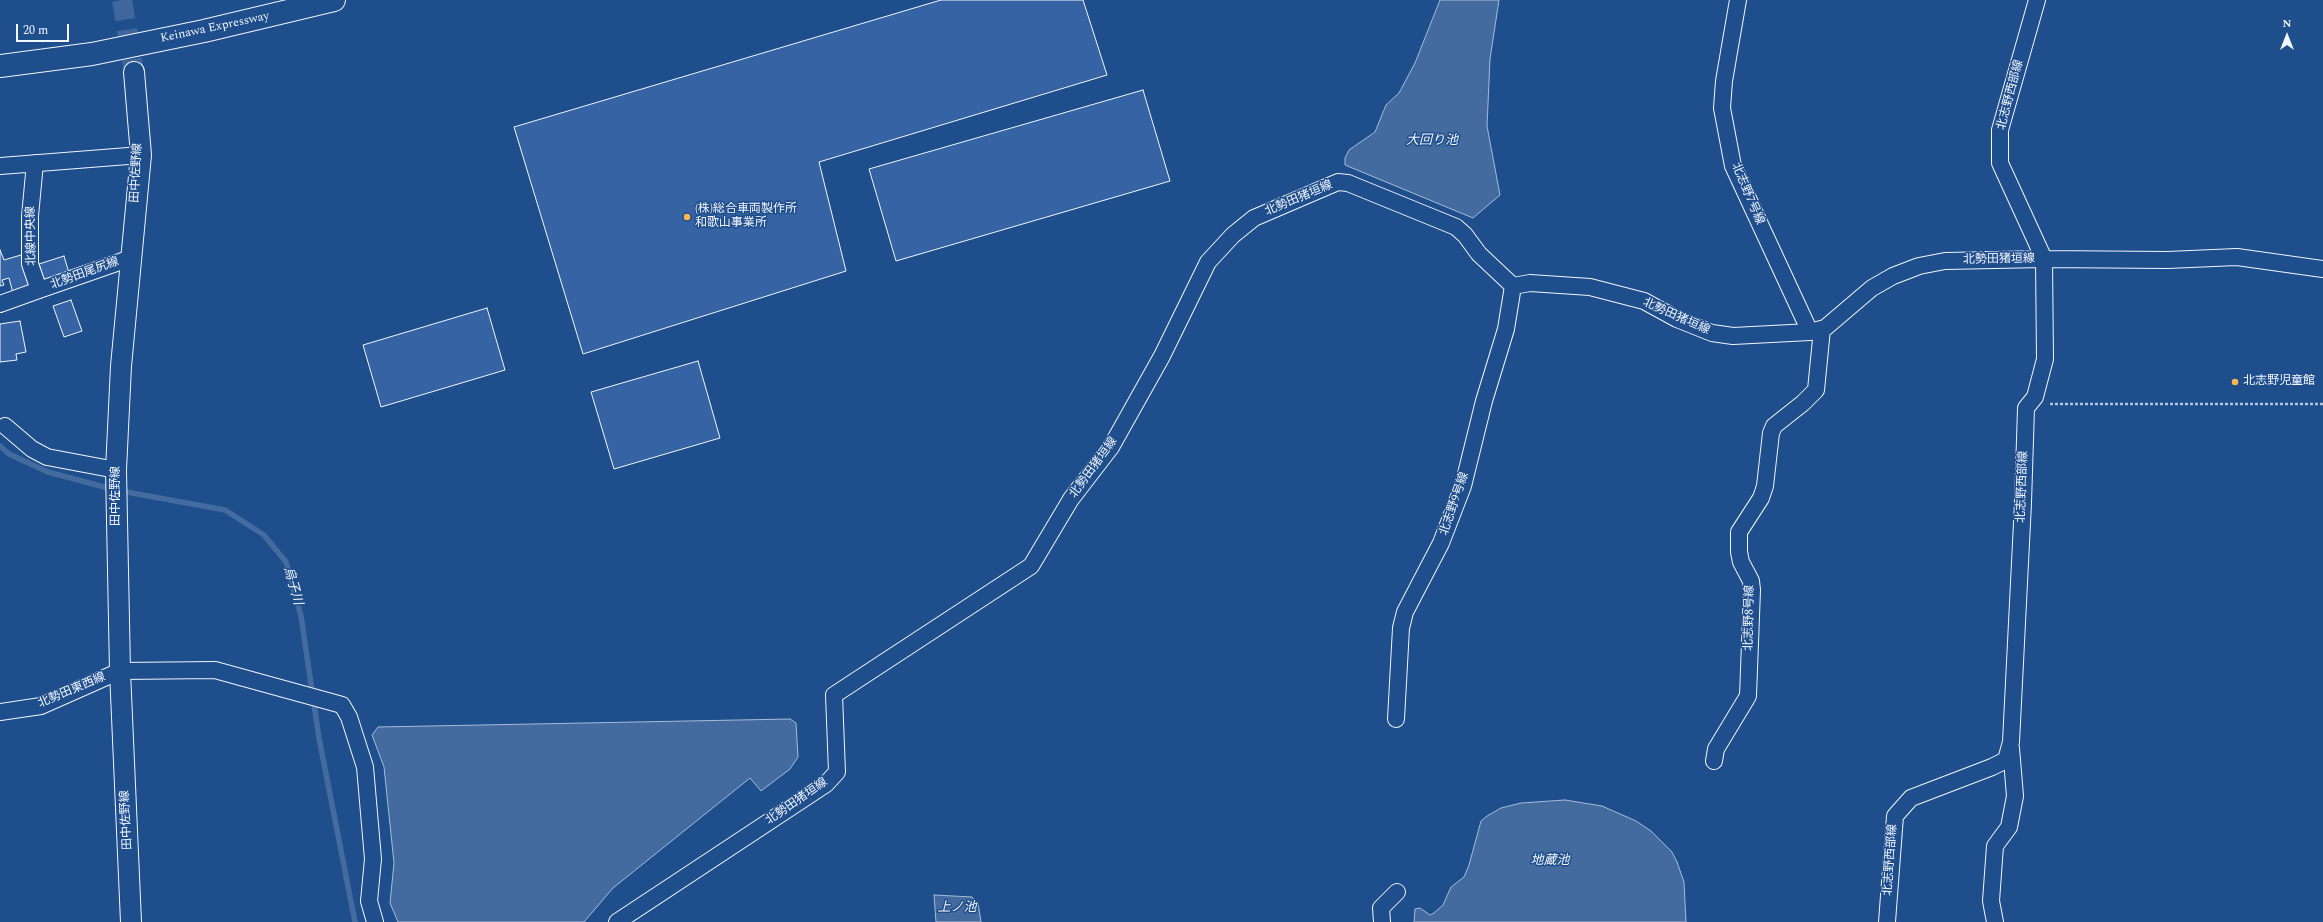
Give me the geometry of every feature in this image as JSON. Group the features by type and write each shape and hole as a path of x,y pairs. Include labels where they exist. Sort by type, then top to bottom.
{"highway":[{"name":"Keinawa Expressway","path":"0,66 114,49 204,31 334,0"}],"street":[{"name":"北志野7号線","path":"1738,0 1724,81 1722,108 1733,166 1816,330"},
{"name":"北志野西部線","path":"1887,922 1895,816 1911,798 1992,767 2006,760 2011,742 2023,503 2026,408 2035,397 2046,359 2044,259 2000,163 2000,130 2037,0"},
{"name":"田中佐野線","path":"131,922 120,671 116,473 121,366 140,155 134,72"},
{"path":"0,166 140,155"},
{"name":"北線中央線","path":"35,163 30,216 30,264 39,290"},
{"name":"北勢田猪垣線","path":"617,922 826,784 837,772 834,695 1031,566 1071,499 1111,447 1162,356 1208,262 1233,235 1254,218 1338,182 1348,184 1456,228 1465,235 1479,254 1512,286 1530,283 1590,287 1644,301 1677,319 1712,333 1733,336 1816,330 1872,288 1893,276 1919,266 1945,261 2044,259 2167,260 2238,257 2323,271"},
{"name":"北勢田尾尻線","path":"39,290 131,258"},
{"name":"北志野9号線","path":"1396,719 1401,628 1405,612 1441,543 1463,486 1484,401 1506,329 1512,286"},
{"path":"0,304 39,290"},
{"name":"北志野8号線","path":"1714,761 1716,749 1748,696 1752,590 1751,580 1741,562 1739,552 1739,532 1761,498 1765,486 1771,433 1774,426 1803,403 1816,390 1816,330"},
{"path":"2,426 32,449 47,457 116,473"},
{"path":"120,671 215,670 321,697 342,705 349,718 365,767 373,859 369,901 375,922"},
{"name":"北勢田東西線","path":"0,712 41,706 120,671"},
{"path":"1995,922 1991,901 1995,846 2009,827 2015,796 2011,742"},
{"path":"1382,922 1381,908 1397,892"}],"path":[{"path":"2035,397 2038,404 2323,404"}],"water":[{"name":"大回り池","path":"1440,0 1499,0 1490,59 1487,126 1500,195 1473,218 1345,165 1345,158 1349,150 1375,132 1386,105 1399,93 1415,63"},
{"path":"790,719 796,723 798,757 790,769 761,791 750,778 613,888 584,922 398,922 390,903 394,863 384,767 372,735 378,727"},
{"name":"地蔵池","path":"1565,800 1602,806 1636,821 1651,831 1672,852 1684,882 1686,922 1414,922 1415,909 1420,908 1430,915 1434,913 1443,905 1451,887 1464,877 1469,865 1481,821 1487,816 1501,808 1521,803"},
{"name":"上ノ池","path":"934,895 972,897 978,903 981,922 936,922"}],"building":[{"name":"(株)総合車両製作所 和歌山事業所","path":"941,0 1083,0 1107,75 819,162 846,271 583,354 514,127"},
{"path":"1143,90 1170,181 896,261 869,169"},
{"path":"0,250 4,260 21,255 30,288 13,293 9,278 2,280 4,285 0,286"},
{"path":"64,256 69,273 44,280 39,264"},
{"path":"71,300 82,331 64,337 53,306"},
{"path":"487,308 505,370 381,407 363,345"},
{"path":"20,321 26,352 16,354 17,360 0,362 0,324"},
{"path":"698,361 720,438 614,469 591,392"}],"waterway":[{"name":"烏子川","path":"0,446 9,454 48,472 112,489"},
{"name":"烏子川","path":"121,491 225,510 264,535 286,562 301,616 319,738 355,922"}],"tunnel":[{"path":"122,0 134,72"}],"place":[{"name":"(株)総合車両製作所 和歌山事業所","path":"687,217"},
{"name":"北志野児童館","path":"2235,382"}]}
